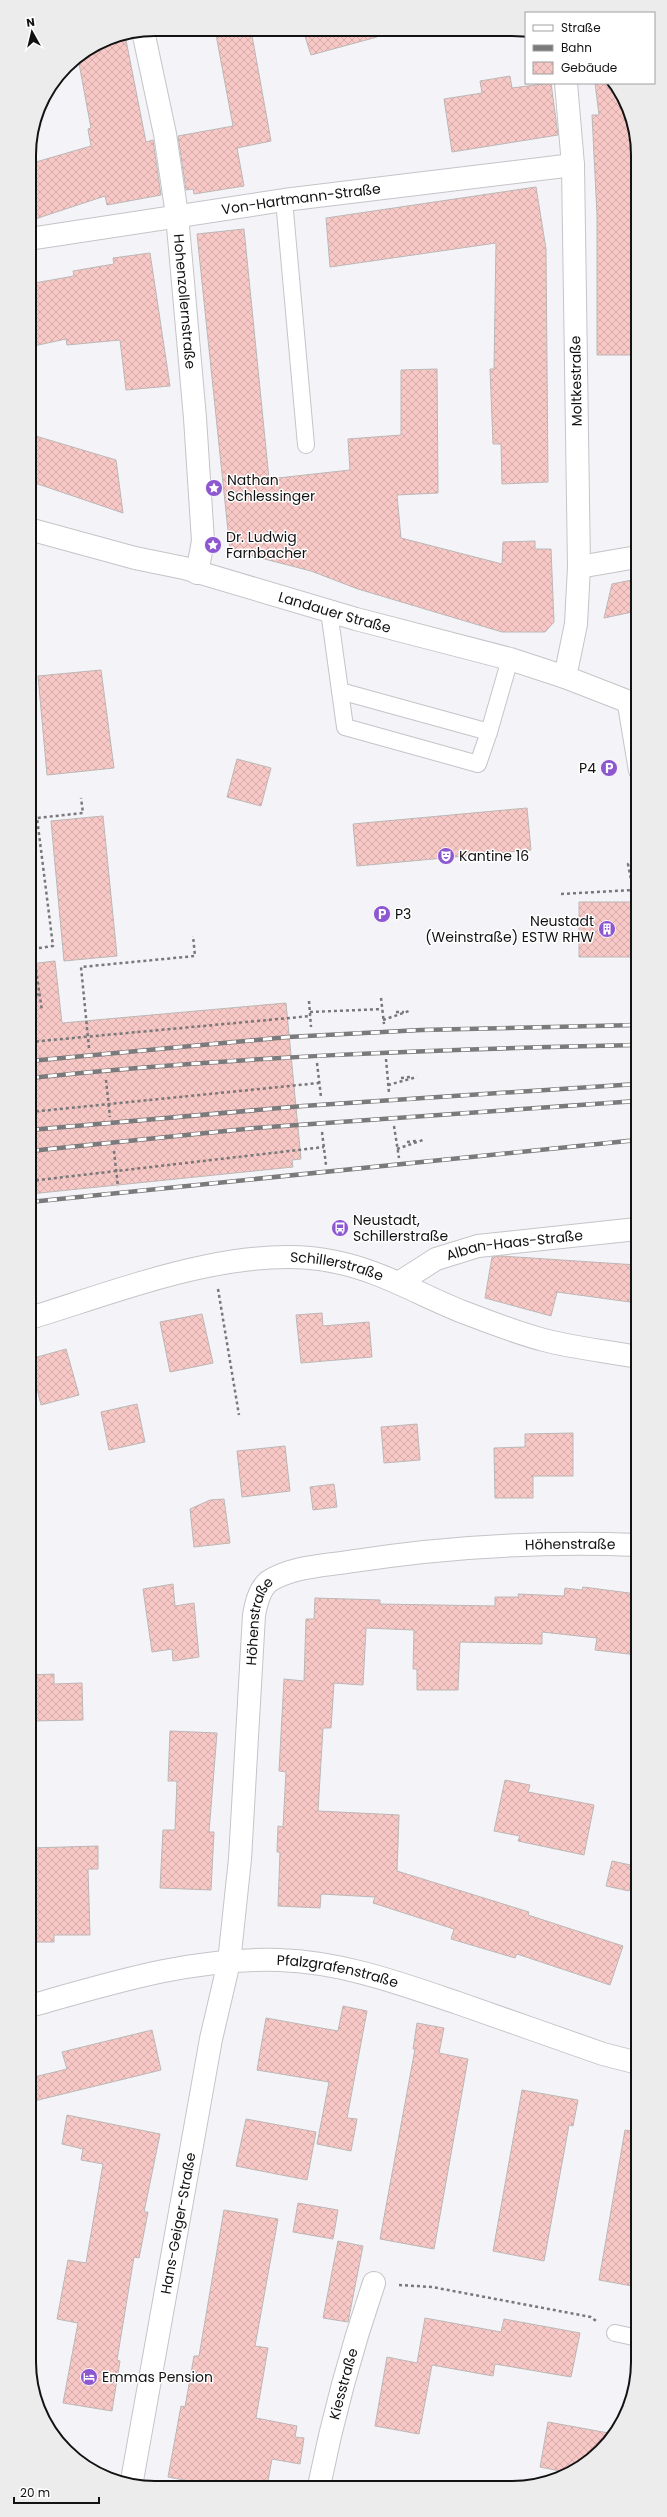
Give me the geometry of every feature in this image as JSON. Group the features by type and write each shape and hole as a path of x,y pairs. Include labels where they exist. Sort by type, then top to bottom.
{"street":[{"name":"Hohenzollernstraße","path":"144,36 165,134 177,215 195,418 203,541 197,573"},
{"name":"Moltkestraße","path":"565,677 576,624 579,567 573,165 566,84"},
{"name":"Von-Hartmann-Straße","path":"36,239 177,215 284,200 573,165"},
{"name":"Landauer Straße","path":"36,531 67,541 197,573 329,611 510,659 565,677 631,702"},
{"path":"579,567 631,559"},
{"name":"Alban-Haas-Straße","path":"400,1282 436,1259 478,1246 631,1230"},
{"name":"Schillerstraße","path":"36,1316 172,1275 250,1259 299,1258 336,1261 400,1282 462,1312 544,1340 631,1356"},
{"name":"Höhenstraße","path":"229,1962 240,1859 254,1615 257,1598 267,1583 281,1576 304,1568 393,1554 471,1547 535,1544 631,1545"},
{"name":"Pfalzgrafenstraße","path":"36,2004 116,1982 172,1970 229,1962 279,1960 356,1970 603,2054 631,2061"},
{"name":"Hans-Geiger-Straße","path":"132,2479 211,2039 229,1962"},
{"name":"Kiesstraße","path":"320,2481 337,2403 351,2351 374,2283"}],"lane":[{"path":"284,200 306,445"},
{"path":"329,611 345,727 478,764 510,659"},
{"path":"340,691 489,732"},
{"path":"615,2333 631,2336"}],"path":[{"path":"36,948 53,946 38,818 83,813 81,798"},
{"path":"631,864 628,864 631,880"},
{"path":"561,894 631,890"},
{"path":"89,1048 81,967 195,956 193,936"},
{"path":"36,974 42,1011"},
{"path":"36,995 40,994"},
{"path":"381,998 384,1024"},
{"path":"309,1001 312,1027"},
{"path":"310,1012 382,1009"},
{"path":"383,1020 409,1011 396,1012"},
{"path":"36,1041 311,1016"},
{"path":"386,1059 389,1093"},
{"path":"317,1063 321,1097"},
{"path":"388,1085 417,1077 401,1078"},
{"path":"106,1080 110,1117"},
{"path":"36,1111 319,1083"},
{"path":"394,1126 399,1158"},
{"path":"322,1132 326,1166"},
{"path":"397,1149 423,1140 407,1142"},
{"path":"36,1180 324,1147"},
{"path":"114,1151 118,1187"},
{"path":"218,1291 239,1415"},
{"path":"374,2283 432,2287 591,2317 615,2333"}],"building":[{"path":"216,36 252,36 271,141 237,148 244,186 194,194 193,189 186,190 178,136 233,126"},
{"path":"305,36 377,36 377,37 311,55"},
{"path":"126,40 146,142 153,140 161,195 107,205 105,196 36,219 36,162 91,146 88,129 91,128 79,64 102,48"},
{"path":"510,76 512,88 551,84 558,135 452,152 444,99 482,93 480,81"},
{"path":"595,84 607,84 622,109 630,139 631,355 597,355 597,215 592,115 599,115"},
{"path":"536,187 546,249 548,482 502,484 501,444 493,444 490,369 494,369 496,243 330,267 326,218"},
{"path":"244,229 269,479 350,470 348,439 401,435 401,370 437,369 438,493 397,495 401,538 502,564 503,542 535,541 535,549 551,549 554,622 545,632 502,632 358,589 311,571 230,550 197,234"},
{"path":"150,253 170,386 126,390 120,340 67,345 66,339 36,345 36,283 74,276 73,271 114,264 113,258"},
{"path":"36,436 116,460 123,513 36,483"},
{"path":"631,580 631,612 604,618 612,584"},
{"path":"101,670 114,768 47,775 38,676"},
{"path":"237,759 271,768 261,806 227,797"},
{"path":"527,808 531,850 357,866 353,824"},
{"path":"103,816 117,956 64,961 51,821"},
{"name":"Neustadt (Weinstraße) ESTW RHW","path":"579,902 631,902 631,957 579,957"},
{"path":"55,961 62,1023 286,1003 301,1159 292,1160 293,1167 36,1193 36,963"},
{"path":"501,1256 631,1265 631,1302 557,1292 551,1316 485,1298 492,1257"},
{"path":"322,1313 323,1326 369,1322 372,1357 301,1363 296,1315"},
{"path":"202,1314 213,1363 170,1372 160,1322"},
{"path":"66,1349 79,1395 41,1405 36,1384 36,1357"},
{"path":"137,1404 145,1442 109,1450 101,1412"},
{"path":"417,1424 420,1460 384,1463 381,1427"},
{"path":"573,1433 573,1476 533,1476 533,1498 495,1498 494,1448 525,1447 525,1434"},
{"path":"285,1446 290,1491 242,1497 237,1451"},
{"path":"334,1484 337,1507 313,1510 310,1487"},
{"path":"224,1499 230,1543 194,1547 190,1509 210,1500"},
{"path":"173,1584 175,1606 194,1603 199,1657 173,1661 172,1649 152,1652 143,1589"},
{"path":"583,1587 631,1593 631,1654 595,1650 597,1638 542,1632 542,1644 460,1642 458,1690 417,1690 417,1669 413,1669 414,1630 366,1628 363,1685 334,1683 331,1728 323,1728 318,1811 399,1815 397,1871 529,1912 528,1915 623,1946 610,1985 517,1954 515,1958 451,1939 454,1929 373,1903 375,1897 321,1894 320,1908 278,1906 280,1852 277,1852 278,1826 283,1827 286,1772 279,1771 284,1679 304,1681 306,1619 314,1619 315,1598 380,1600 380,1604 495,1606 495,1597 519,1597 518,1594 564,1596 565,1588 582,1590"},
{"path":"54,1674 54,1684 82,1683 83,1720 36,1721 36,1675"},
{"path":"170,1731 217,1733 209,1832 214,1832 211,1890 160,1888 163,1830 175,1830 177,1781 168,1781"},
{"path":"505,1780 530,1785 528,1792 594,1805 584,1855 518,1841 520,1836 494,1831"},
{"path":"98,1846 98,1869 88,1869 90,1935 54,1935 54,1942 36,1942 36,1848"},
{"path":"612,1861 631,1865 631,1883 629,1891 606,1886"},
{"path":"343,2006 367,2011 347,2118 357,2119 351,2151 317,2144 329,2082 257,2070 266,2018 338,2031"},
{"path":"417,2023 444,2028 439,2053 468,2059 434,2249 380,2239 415,2049 413,2049"},
{"path":"152,2030 161,2070 36,2101 36,2077 67,2069 62,2052"},
{"path":"522,2090 578,2100 573,2126 569,2125 544,2261 493,2251"},
{"path":"67,2115 160,2134 144,2212 148,2212 139,2258 134,2257 117,2360 120,2361 112,2411 63,2403 78,2323 57,2319 68,2260 86,2263 103,2164 81,2160 83,2149 62,2144"},
{"path":"246,2119 316,2132 307,2180 236,2166"},
{"path":"625,2130 631,2131 631,2286 599,2280"},
{"path":"298,2203 338,2210 333,2239 293,2232"},
{"path":"224,2210 278,2219 255,2346 268,2348 256,2418 297,2426 295,2437 304,2438 300,2464 272,2459 268,2481 189,2481 168,2477 181,2406 185,2407 194,2356 199,2356"},
{"path":"338,2241 363,2246 348,2322 323,2318"},
{"path":"425,2318 501,2332 504,2319 580,2333 571,2377 495,2364 493,2376 432,2365 419,2434 375,2426 387,2357 417,2363"},
{"path":"548,2422 607,2433 596,2446 565,2469 560,2471 540,2467"}],"railway":[{"path":"36,1060 288,1037 421,1030 631,1025"},
{"path":"36,1077 257,1059 485,1049 631,1045"},
{"path":"36,1129 303,1106 631,1084"},
{"path":"36,1150 255,1128 631,1101"},
{"path":"36,1201 631,1141"}],"place":[{"name":"Nathan Schlessinger","path":"214,488"},
{"name":"Dr. Ludwig Farnbacher","path":"213,545"},
{"name":"P4","path":"609,768"},
{"name":"Kantine 16","path":"446,856"},
{"name":"P3","path":"382,914"},
{"name":"Neustadt (Weinstraße) ESTW RHW","path":"607,929"},
{"name":"Neustadt, Schillerstraße","path":"340,1228"},
{"name":"Emmas Pension","path":"89,2377"}]}
